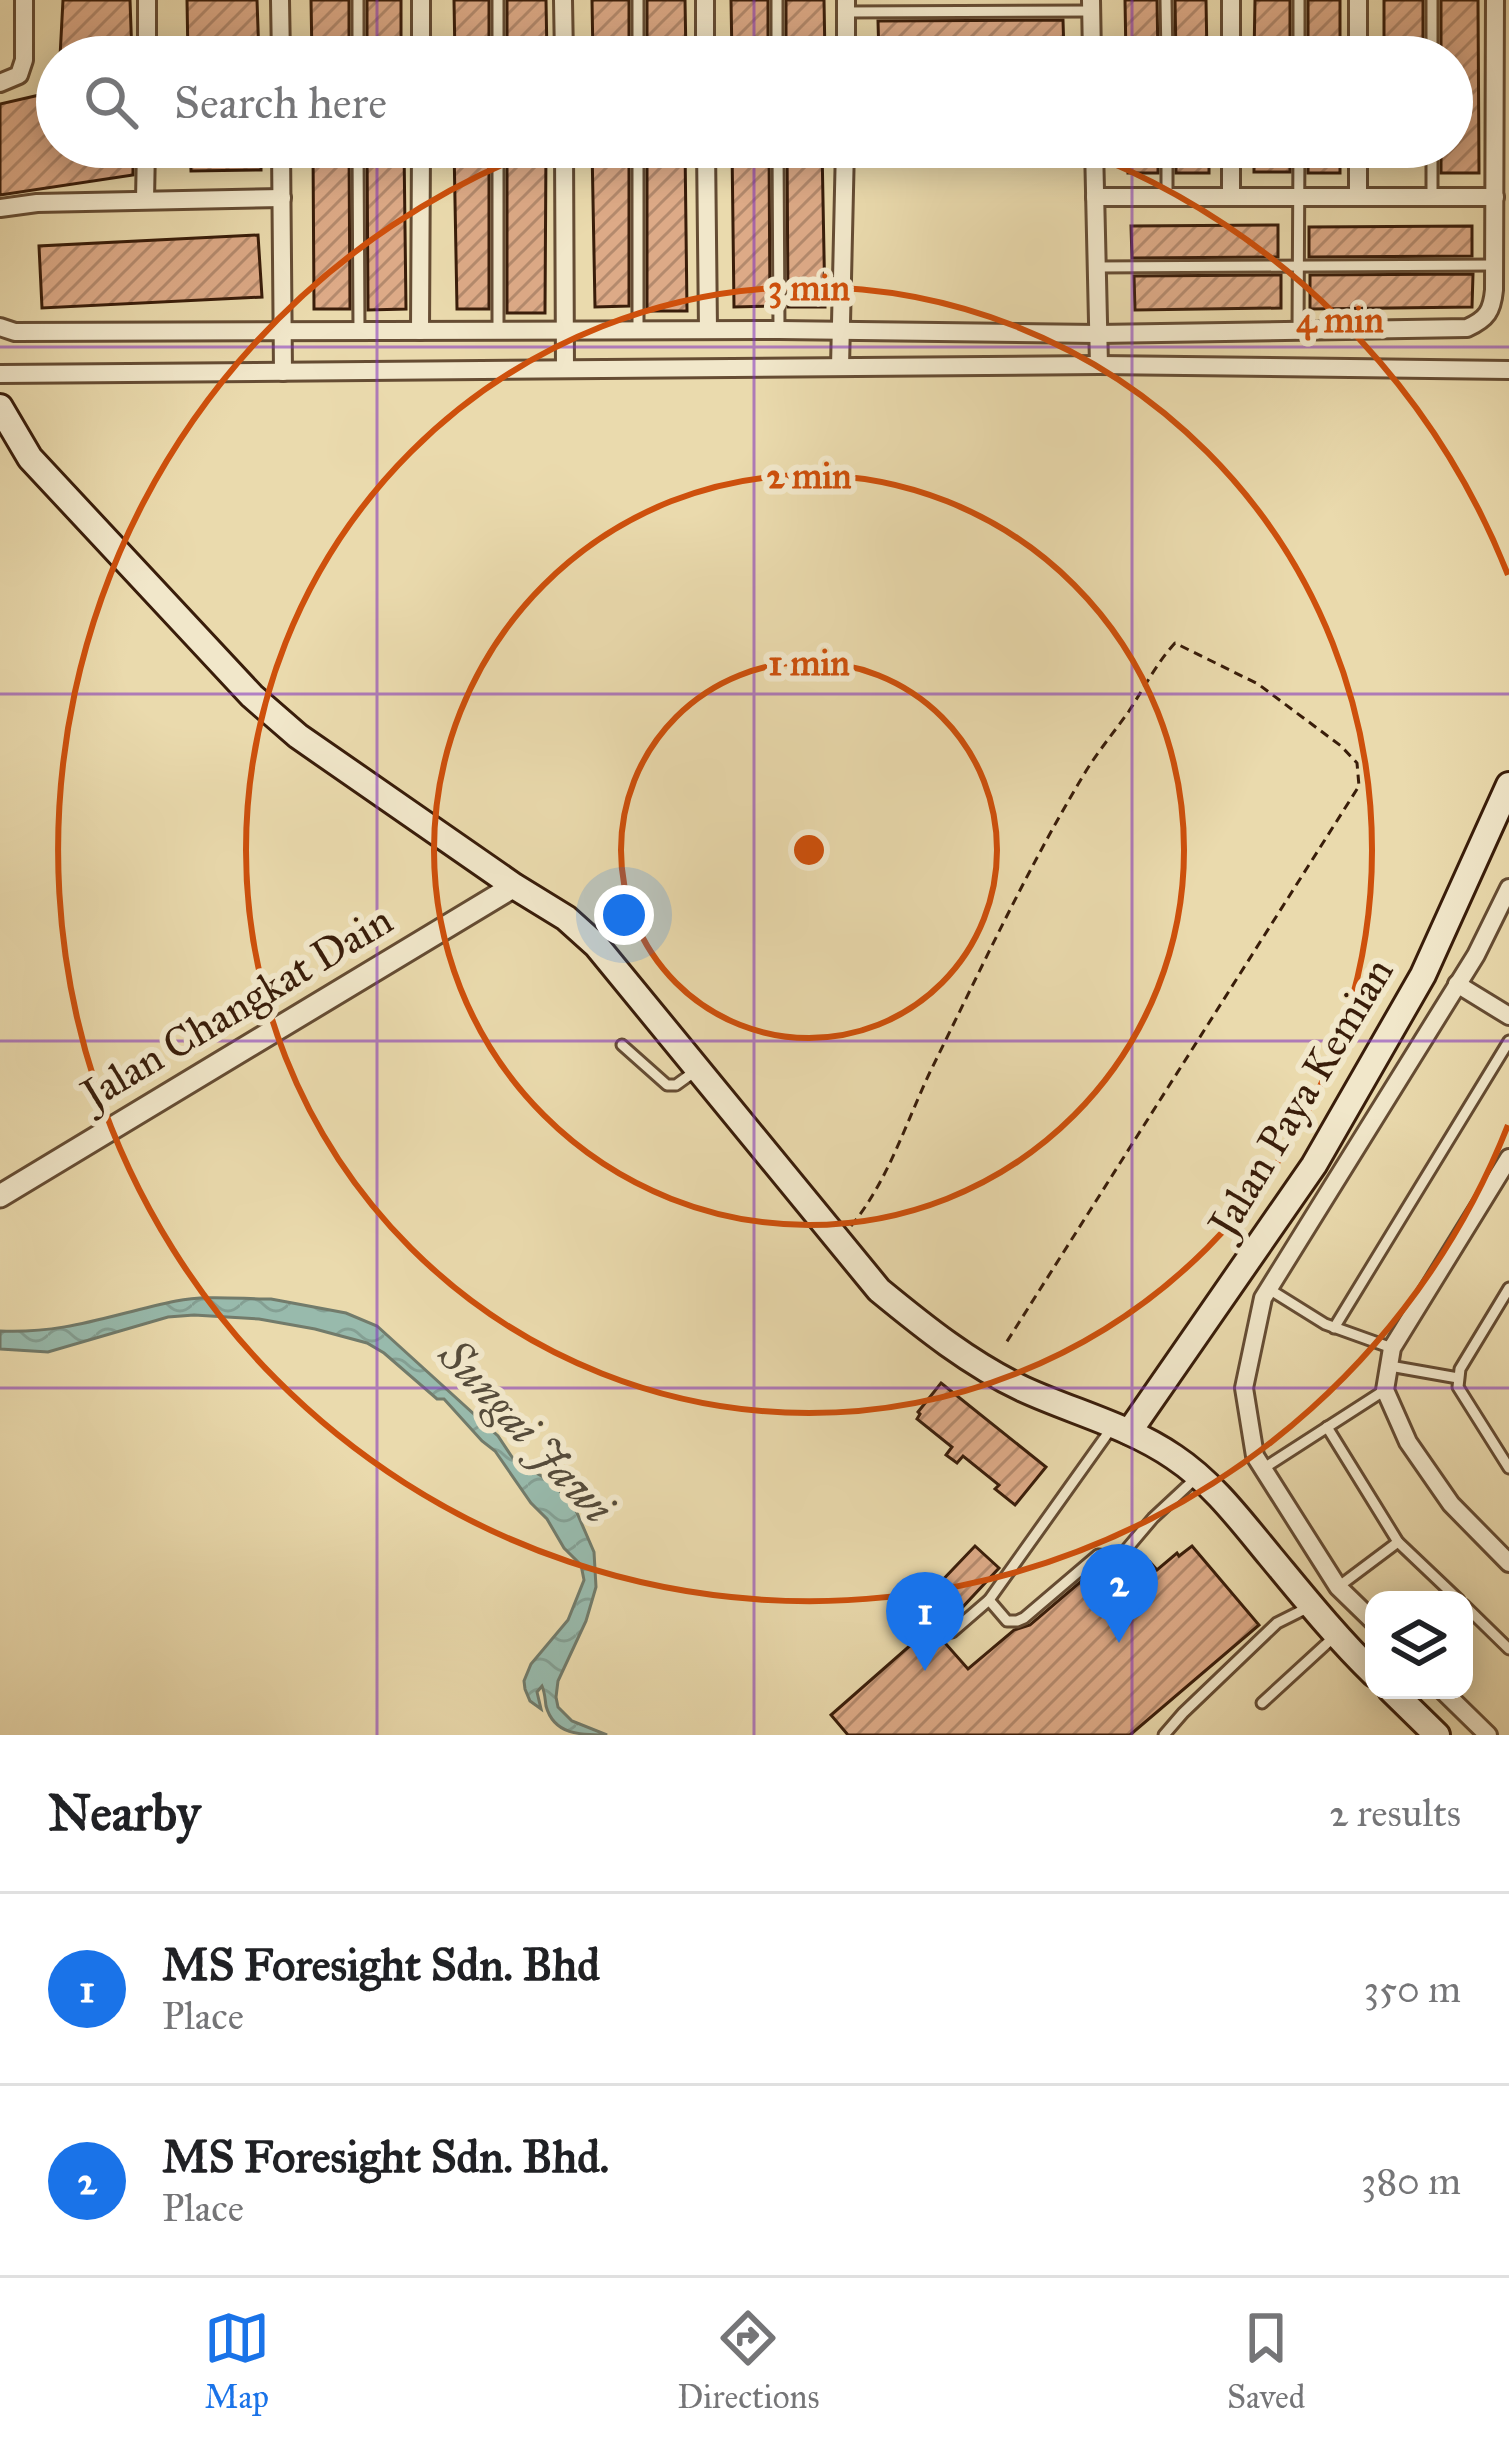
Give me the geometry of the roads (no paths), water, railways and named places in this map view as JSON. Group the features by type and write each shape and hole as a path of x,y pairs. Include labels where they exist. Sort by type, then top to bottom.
{"main road":[{"path":"0,407 30,458 252,696 298,736 566,918 596,945 879,1290 923,1327 1016,1385 1174,1457 1225,1501 1335,1636 1365,1665"},
{"name":"Jalan Paya Kemian","path":"1121,1429 1152,1395 1314,1165 1423,974 1508,788"},
{"path":"1088,1417 1152,1395"},
{"path":"1399,1699 1437,1735"}],"street":[{"path":"0,83 19,75 24,60 24,0"},
{"path":"147,0 147,36"},
{"path":"280,0 281,36"},
{"path":"421,0 421,36"},
{"path":"563,0 564,36"},
{"path":"705,0 705,36"},
{"path":"1231,0 1231,36"},
{"path":"1358,0 1358,36"},
{"path":"0,327 15,332 1098,334 1468,328 1492,310 1495,0"},
{"path":"1091,5 1092,36"},
{"path":"145,200 146,168"},
{"path":"281,168 283,372"},
{"path":"420,331 421,168"},
{"path":"564,168 565,369"},
{"path":"706,168 708,330"},
{"path":"840,367 845,168"},
{"path":"1094,168 1099,365"},
{"path":"1231,168 1231,196"},
{"path":"1358,168 1358,196"},
{"path":"1095,196 1495,196"},
{"path":"0,208 37,203 282,198"},
{"path":"0,374 1099,365 1509,370"},
{"name":"Jalan Changkat Dain","path":"0,1196 514,886"},
{"path":"1365,1613 1338,1587 1255,1456 1244,1388 1263,1298 1476,955 1509,888"},
{"path":"1457,984 1509,1016"},
{"path":"1509,1158 1391,1357 1385,1390 1408,1442 1451,1504 1509,1563"},
{"path":"1451,1699 1488,1735"}],"lane":[{"path":"358,0 358,36"},
{"path":"498,0 498,36"},
{"path":"638,0 638,36"},
{"path":"777,0 777,36"},
{"path":"1166,0 1166,36"},
{"path":"1299,0 1299,36"},
{"path":"1432,0 1432,36"},
{"path":"846,6 1091,5"},
{"path":"358,168 359,331"},
{"path":"498,168 498,330"},
{"path":"638,168 638,330"},
{"path":"778,168 779,330"},
{"path":"1167,168 1167,196"},
{"path":"1298,332 1299,168"},
{"path":"1432,168 1432,196"},
{"path":"1096,267 1494,265"},
{"path":"1334,1328 1509,1042"},
{"path":"622,1045 667,1085 676,1085 698,1070"},
{"path":"1509,1288 1458,1378 1458,1388 1509,1468"},
{"path":"1269,1289 1391,1357 1458,1378"},
{"path":"1263,1468 1385,1390"},
{"path":"1327,1427 1398,1542 1449,1591"},
{"path":"952,1632 989,1600 1121,1429"},
{"path":"989,1600 1007,1621 1024,1618 1098,1555 1120,1557 1197,1477"},
{"path":"1338,1587 1398,1542"},
{"path":"1164,1735 1277,1623 1311,1606"},
{"path":"1473,1614 1509,1649"},
{"path":"1262,1703 1335,1636"}],"water":[{"path":"187,1299 271,1299 346,1313 377,1326 498,1436 514,1460 550,1481 574,1506 594,1552 596,1587 556,1697 558,1707 572,1721 607,1735 562,1728 550,1716 542,1686 537,1692 541,1709 525,1689 531,1664 568,1620 584,1580 581,1565 495,1451 444,1399 437,1399 384,1353 367,1343 315,1329 194,1315 168,1317 48,1352 0,1349 0,1331 68,1326"}],"place":[{"name":"MS Foresight Sdn. Bhd.","path":"1119,1643"},
{"name":"MS Foresight Sdn. Bhd","path":"925,1671"}],"water label":[{"name":"Sungai Jawi","path":"527,1431"}]}
